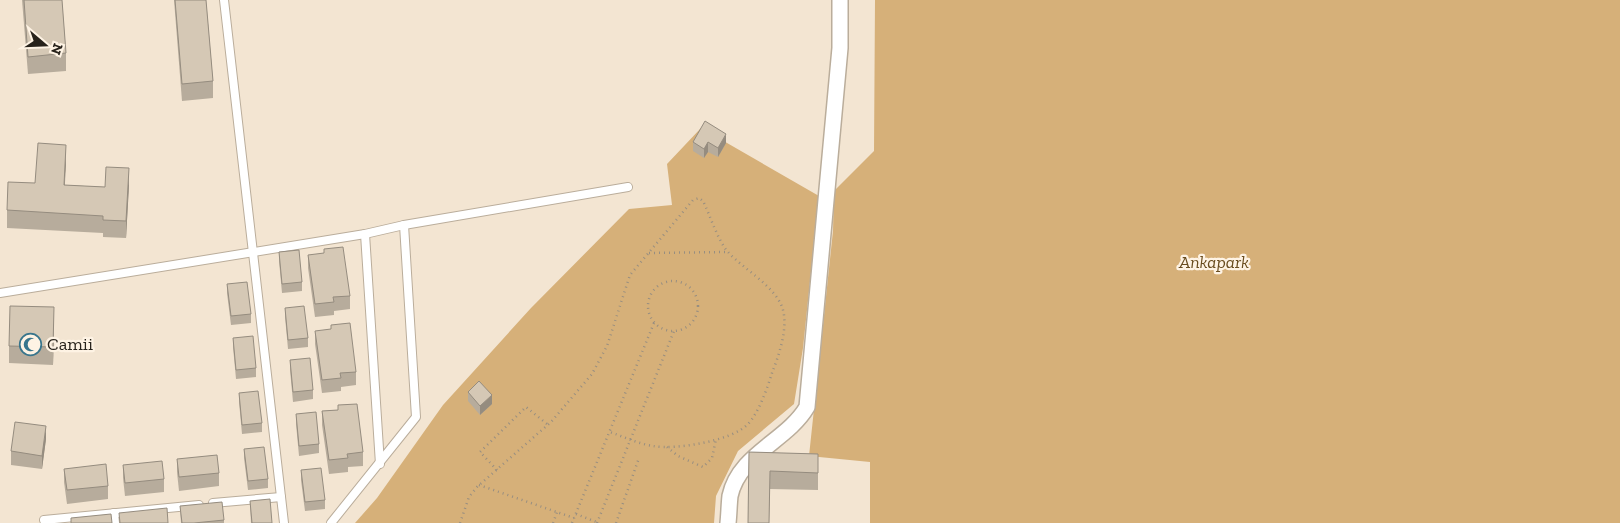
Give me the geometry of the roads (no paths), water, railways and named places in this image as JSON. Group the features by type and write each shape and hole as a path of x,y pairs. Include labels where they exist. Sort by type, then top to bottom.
{"street":[{"path":"728,523 730,495 741,471 758,453 798,422 806,407 840,48 840,0"}],"lane":[{"path":"224,0 251,253 284,523"},
{"path":"0,293 365,234 404,225 628,186"},
{"path":"331,523 416,417 404,225"},
{"path":"365,234 380,464"},
{"path":"44,520 281,496"},
{"path":"114,513 115,523"}],"place":[{"name":"Camii","path":"31,344"}],"park label":[{"name":"Ankapark","path":"1214,262"}]}
